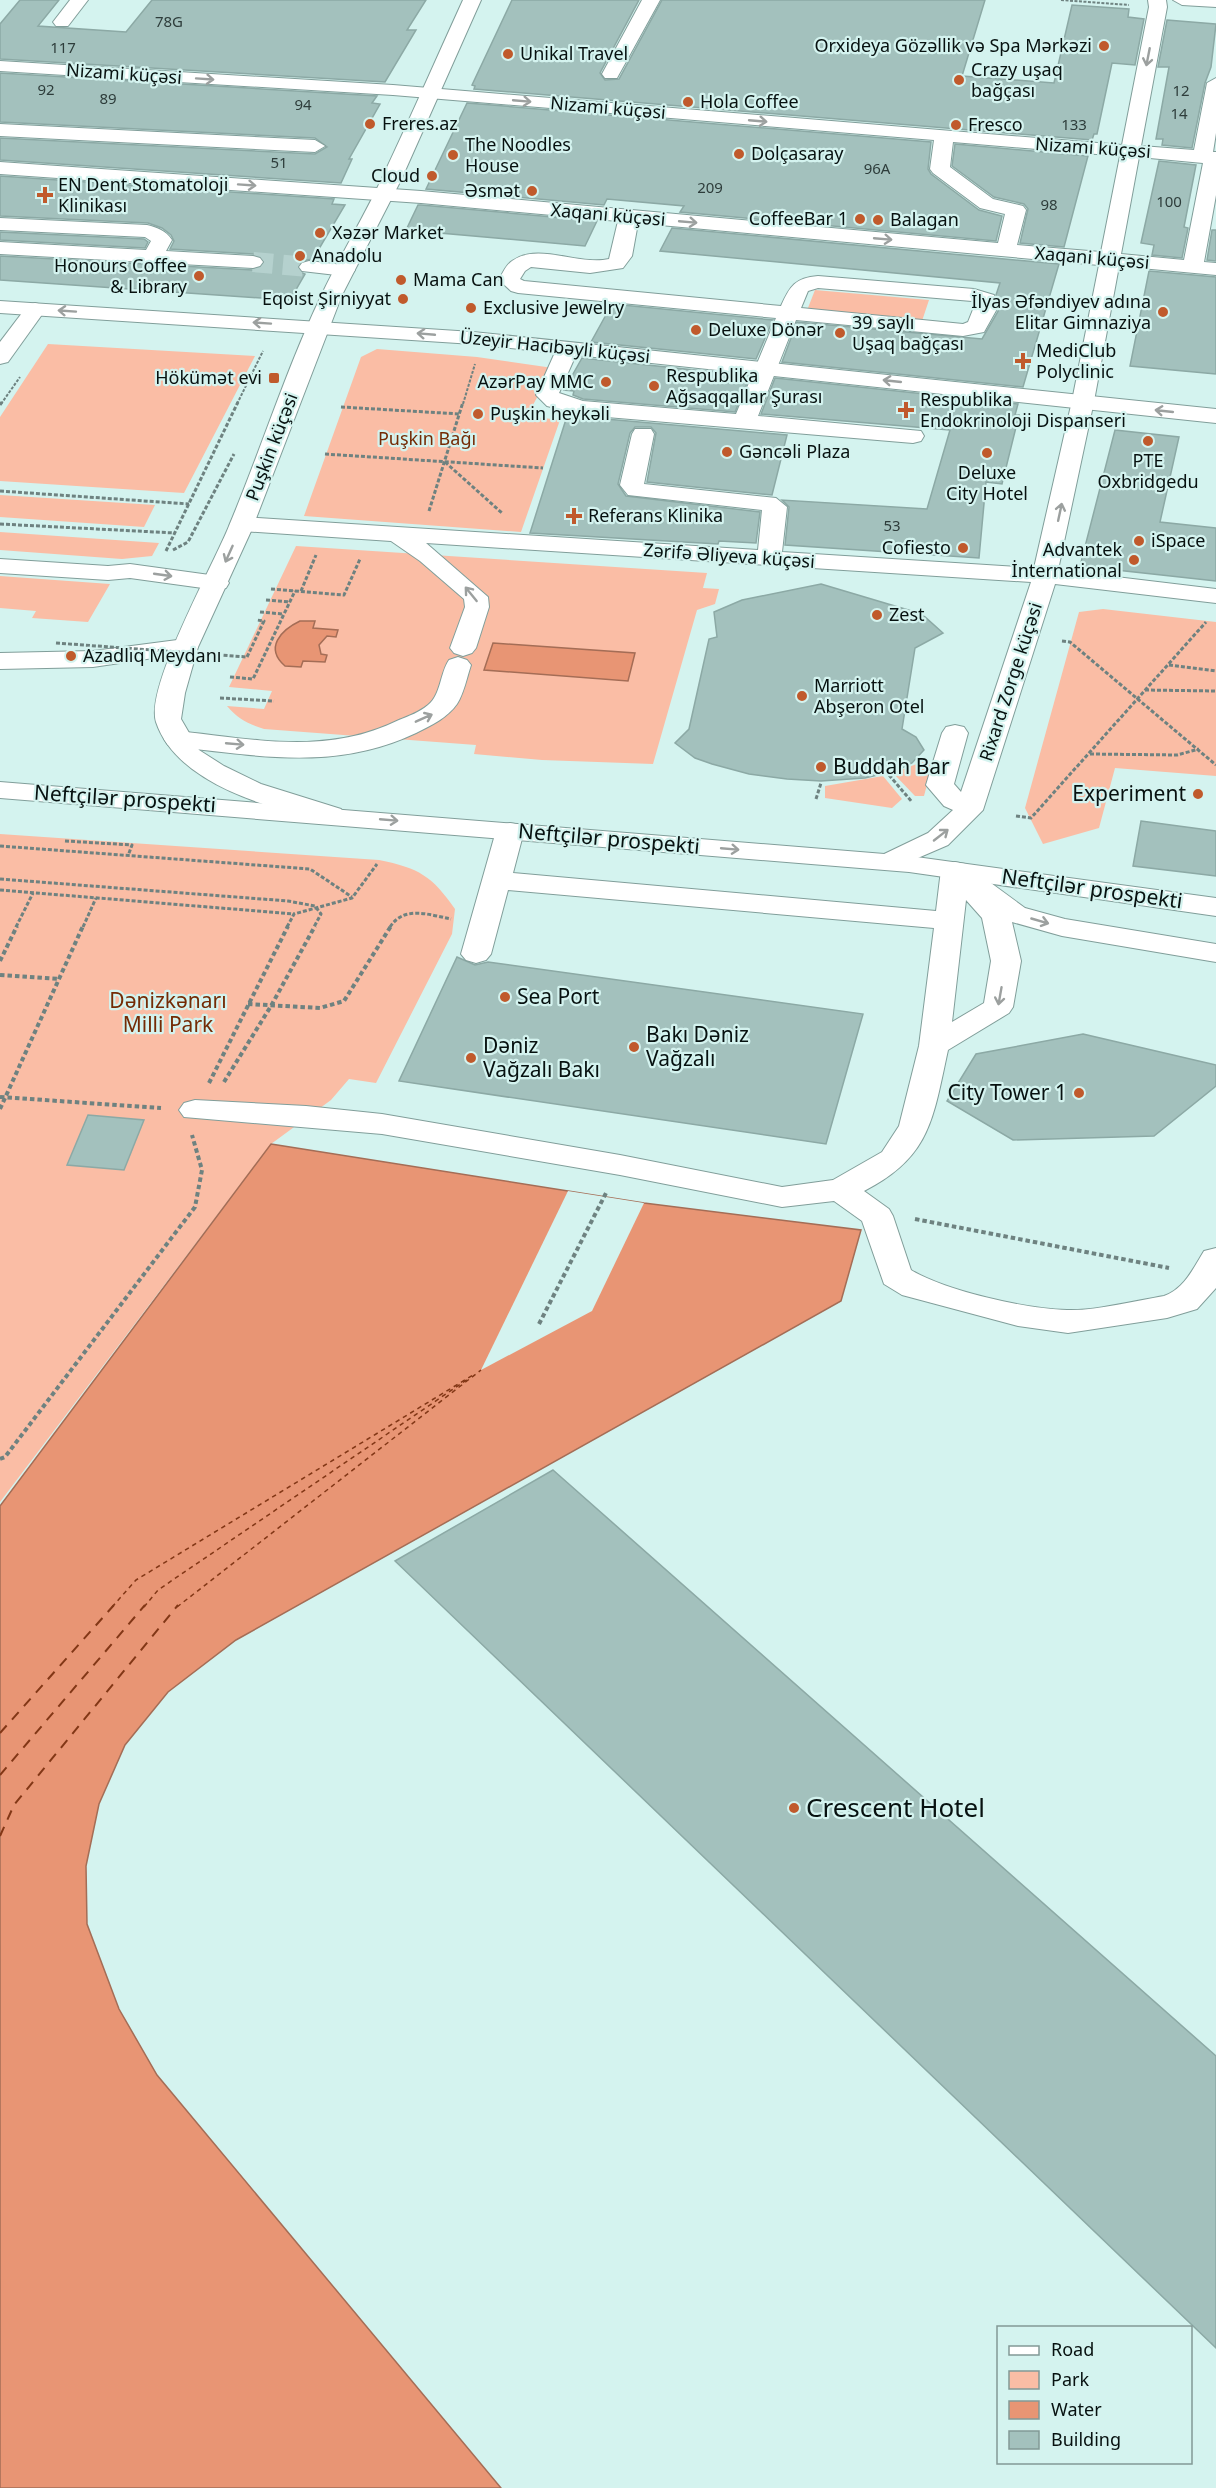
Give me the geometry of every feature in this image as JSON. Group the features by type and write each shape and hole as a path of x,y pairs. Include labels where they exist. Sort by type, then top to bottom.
{"main road":[{"path":"62,22 79,0"},
{"name":"Puşkin küçəsi","path":"331,815 283,802 223,776 190,756 177,739 168,719 175,675 185,647 217,583 242,525 320,326 472,0"},
{"path":"611,74 651,0"},
{"name":"Rixard Zorge küçəsi","path":"890,862 938,839 970,808 1046,576 1083,401 1158,7 1157,0"},
{"path":"1182,0 1216,2"},
{"name":"Nizami küçəsi","path":"0,66 430,93 1210,158"},
{"path":"1193,267 1211,193 1210,158 1215,96"},
{"path":"57,114 206,130 204,153 187,181"},
{"path":"0,130 204,153 315,146"},
{"path":"944,137 940,169 987,204 1016,210 1006,250"},
{"name":"Xaqani küçəsi","path":"0,168 383,195 1216,269"},
{"path":"629,217 622,255 616,264 590,269 531,261 518,265 509,280 518,287 789,315 963,330 976,327 987,307 987,299 974,295 807,283 799,288 789,315 744,422"},
{"path":"0,224 147,231 156,234 162,240 153,256"},
{"path":"0,248 253,262"},
{"path":"309,267 345,270"},
{"name":"Üzeyir Hacıbəyli küçəsi","path":"0,307 320,326 568,348 1216,416"},
{"path":"0,357 35,309"},
{"path":"568,348 547,395 555,401 583,408 913,436"},
{"path":"643,434 632,485 636,490 768,503 775,507 769,558"},
{"name":"Zərifə Əliyeva küçəsi","path":"242,525 1046,576 1216,596"},
{"path":"177,739 292,749 339,749 360,744 430,715 442,707 477,607 476,597 429,556 398,535"},
{"path":"0,555 217,583"},
{"path":"0,566 108,573 130,571"},
{"path":"0,661 93,659 185,647"},
{"path":"955,733 940,785 954,800 970,808"},
{"name":"Neftçilər prospekti","path":"0,790 890,862 1216,907"},
{"path":"476,954 510,831"},
{"path":"209,1111 306,1116 382,1124 620,1165 782,1197 840,1190 866,1178 893,1159 915,1126 934,1046 947,921 955,870"},
{"path":"955,870 1015,914 1062,927 1216,953"},
{"path":"934,1046 998,1007 1006,961 996,916 955,870"},
{"path":"496,880 947,921"},
{"path":"840,1190 877,1216 896,1276 914,1287 1018,1315 1068,1322 1167,1307 1185,1301 1208,1276 1216,1259"}],"path":[{"path":"238,447 188,542 165,554 263,351"},
{"path":"427,515 477,357"},
{"path":"341,407 460,414"},
{"path":"325,454 543,468"},
{"path":"444,462 502,514"},
{"path":"0,491 189,504"},
{"path":"0,524 175,533"},
{"path":"300,591 320,546"},
{"path":"271,589 344,595 364,550"},
{"path":"230,677 253,679 295,591"},
{"path":"266,600 290,602"},
{"path":"260,612 284,614"},
{"path":"56,643 248,657 264,621 257,620"},
{"path":"1016,816 1031,818 1206,621"},
{"path":"1062,641 1070,642 1216,765"},
{"path":"1168,664 1216,671"},
{"path":"1145,690 1216,692"},
{"path":"220,698 274,701"},
{"path":"1089,754 1177,755 1198,750"},
{"path":"889,775 912,802"},
{"path":"816,799 821,783"},
{"path":"65,841 132,845 128,856"},
{"path":"0,846 310,869 352,898"},
{"path":"0,891 294,915 352,898 377,864"},
{"path":"0,879 307,903 317,908 321,914 272,1005 218,1093 216,1106 209,1111 0,1097"},
{"path":"0,961 33,893"},
{"path":"0,1109 96,898"},
{"path":"249,1004 320,1008 344,1001 394,921 410,912 483,924"},
{"path":"0,1459 5,1457 195,1207 202,1170 192,1138 209,1111 249,1004 294,915"},
{"path":"0,975 59,979"},
{"path":"539,1324 620,1165"},
{"path":"914,1219 1177,1270"}],"green space":[{"path":"815,290 929,300 921,324 806,313"},
{"path":"48,344 255,356 184,493 0,481 0,417"},
{"name":"Puşkin Bağı","path":"377,349 477,357 553,368 527,416 560,420 521,532 304,516 361,357"},
{"path":"0,495 155,505 144,527 0,517"},
{"path":"0,532 159,543 152,556 122,559 0,550"},
{"path":"296,546 707,573 703,588 719,589 715,604 697,610 653,764 542,760 474,754 476,745 264,729 244,720 227,706 264,709 272,691 229,687"},
{"path":"0,576 110,584 88,622 32,618 36,611 0,608"},
{"path":"1103,609 1216,622 1216,776 1115,768 1099,828 1043,844 1025,808 1079,612"},
{"path":"927,760 933,762 924,796 915,796 893,773"},
{"path":"883,776 902,799 892,808 825,798 825,786"},
{"name":"Dənizkənarı Milli Park","path":"0,834 379,860 405,866 423,875 439,889 455,909 452,934 376,1083 349,1079 331,1100 271,1144 0,1502"}],"water":[{"path":"300,621 315,621 313,628 338,630 336,637 327,636 319,645 321,654 327,655 325,662 303,661 301,667 285,666 279,659 276,646 281,634"},
{"path":"493,643 635,653 628,681 484,670"},
{"path":"271,1144 644,1203 861,1230 841,1301 236,1640 168,1692 125,1745 99,1804 86,1866 87,1924 119,2009 157,2075 501,2488 0,2488 0,1506"}],"pier":[{"path":"568,1191 644,1203 592,1311 481,1370"}],"building":[{"path":"20,0 59,0 38,26 126,32 152,0 426,0 407,30 416,30 385,82 0,59 0,24"},
{"path":"512,0 639,0 600,73 605,80 619,79 662,0 985,0 962,76 1054,83 1072,5 1129,9 1128,17 1144,19 1135,65 1112,63 1097,134 1094,134 1092,140 474,89 475,86 472,85"},
{"path":"1167,20 1216,24 1211,67 1205,83 1192,148 1162,145 1163,139 1156,139 1169,67 1158,67"},
{"path":"0,73 377,96 372,103 380,104 349,159 352,159 341,183 0,160 0,138 315,154 327,147 315,138 0,122"},
{"path":"467,103 931,142 928,169 931,174 979,210 1002,216 996,241 680,212 684,206 607,199 604,205 426,189"},
{"path":"955,144 1088,156 1064,247 1020,243 1028,209 1024,204 994,197 952,166"},
{"path":"1159,161 1196,165 1184,227 1188,228 1182,258 1152,255 1154,245 1141,243"},
{"path":"0,176 334,199 332,204 345,205 313,259 301,261 297,266 300,272 305,274 290,300 0,280 0,256 253,270 261,268 265,262 261,256 253,254 170,249 174,241 171,235 162,228 148,223 0,216"},
{"path":"418,205 597,221 585,246 406,230"},
{"path":"672,228 1059,264 1023,387 782,362 797,322 982,339 1000,308 996,295 1000,283 660,251"},
{"path":"1212,230 1216,230 1216,261 1207,260"},
{"path":"0,232 144,239 148,242 145,248 0,240"},
{"name":"İlyas Əfəndiyev adına Elitar Gimnaziya","path":"1149,271 1216,277 1216,374 1130,366"},
{"path":"612,304 773,320 756,359 591,342"},
{"path":"582,358 750,376 735,412 583,399 573,395 574,391 564,390"},
{"path":"775,378 1018,404 1015,415 1019,415 1002,484 986,482 979,558 785,545 789,507 782,500 927,509 950,430 761,414"},
{"path":"568,413 583,417 787,435 772,495 647,482 656,433 651,427 635,427 630,433 618,484 626,496 760,512 756,543 719,541 718,544 530,533"},
{"path":"1115,430 1179,437 1160,522 1216,528 1216,581 1080,566"},
{"name":"Marriott Abşeron Otel","path":"821,584 915,612 925,617 943,633 915,648 902,729 916,737 924,750 912,763 898,770 865,778 821,781 749,774 695,758 675,743 689,729 709,639 717,637 714,612 742,600"},
{"path":"1141,821 1216,831 1216,876 1133,866"},
{"name":"Bakı Dəniz Vağzalı","path":"457,957 475,965 488,962 863,1014 826,1144 399,1081"},
{"name":"City Tower 1","path":"1083,1034 1216,1065 1216,1086 1154,1136 1013,1140 947,1101 976,1054"},
{"path":"88,1115 144,1120 124,1170 67,1165"},
{"name":"Crescent Hotel","path":"553,1470 1216,2056 1216,2348 395,1561"}],"ferry route":[{"path":"177,1607 481,1370"},
{"path":"112,1607 136,1580 473,1375"},
{"path":"144,1607 158,1590 468,1379"},
{"path":"0,1733 114,1605"},
{"path":"0,1775 145,1605"},
{"path":"0,1836 14,1805 178,1605"}],"tunnel":[{"path":"253,262 309,267"}],"place":[{"name":"Orxideya Gözəllik və Spa Mərkəzi","path":"1104,46"},
{"name":"Unikal Travel","path":"508,54"},
{"name":"Crazy uşaq bağçası","path":"959,80"},
{"name":"Hola Coffee","path":"688,102"},
{"name":"Freres.az","path":"370,124"},
{"name":"Fresco","path":"956,125"},
{"name":"Dolçasaray","path":"739,154"},
{"name":"The Noodles House","path":"453,155"},
{"name":"Cloud","path":"432,176"},
{"name":"Əsmət","path":"532,191"},
{"name":"EN Dent Stomatoloji Klinikası","path":"45,195"},
{"name":"CoffeeBar 1","path":"860,219"},
{"name":"Balagan","path":"878,220"},
{"name":"Xəzər Market","path":"320,233"},
{"name":"Anadolu","path":"300,256"},
{"name":"Honours Coffee & Library","path":"199,276"},
{"name":"Mama Can","path":"401,280"},
{"name":"Eqoist Şirniyyat","path":"403,299"},
{"name":"Exclusive Jewelry","path":"471,308"},
{"name":"İlyas Əfəndiyev adına Elitar Gimnaziya","path":"1163,312"},
{"name":"Deluxe Dönər","path":"696,330"},
{"name":"39 saylı Uşaq bağçası","path":"840,333"},
{"name":"MediClub Polyclinic","path":"1023,361"},
{"name":"Hökümət evi","path":"274,378"},
{"name":"AzərPay MMC","path":"606,382"},
{"name":"Respublika Ağsaqqallar Şurası","path":"654,386"},
{"name":"Respublika Endokrinoloji Dispanseri","path":"906,410"},
{"name":"Puşkin heykəli","path":"478,414"},
{"name":"PTE Oxbridgedu","path":"1148,441"},
{"name":"Gəncəli Plaza","path":"727,452"},
{"name":"Deluxe City Hotel","path":"987,453"},
{"name":"Referans Klinika","path":"574,516"},
{"name":"iSpace","path":"1139,541"},
{"name":"Cofiesto","path":"963,548"},
{"name":"Advantek İnternational","path":"1134,560"},
{"name":"Zest","path":"877,615"},
{"name":"Azadlıq Meydanı","path":"71,656"},
{"name":"Marriott Abşeron Otel","path":"802,696"},
{"name":"Buddah Bar","path":"821,767"},
{"name":"Experiment","path":"1198,794"},
{"name":"Sea Port","path":"505,997"},
{"name":"Bakı Dəniz Vağzalı","path":"634,1047"},
{"name":"Dəniz Vağzalı Bakı","path":"471,1058"},
{"name":"City Tower 1","path":"1079,1093"},
{"name":"Crescent Hotel","path":"794,1808"}]}
